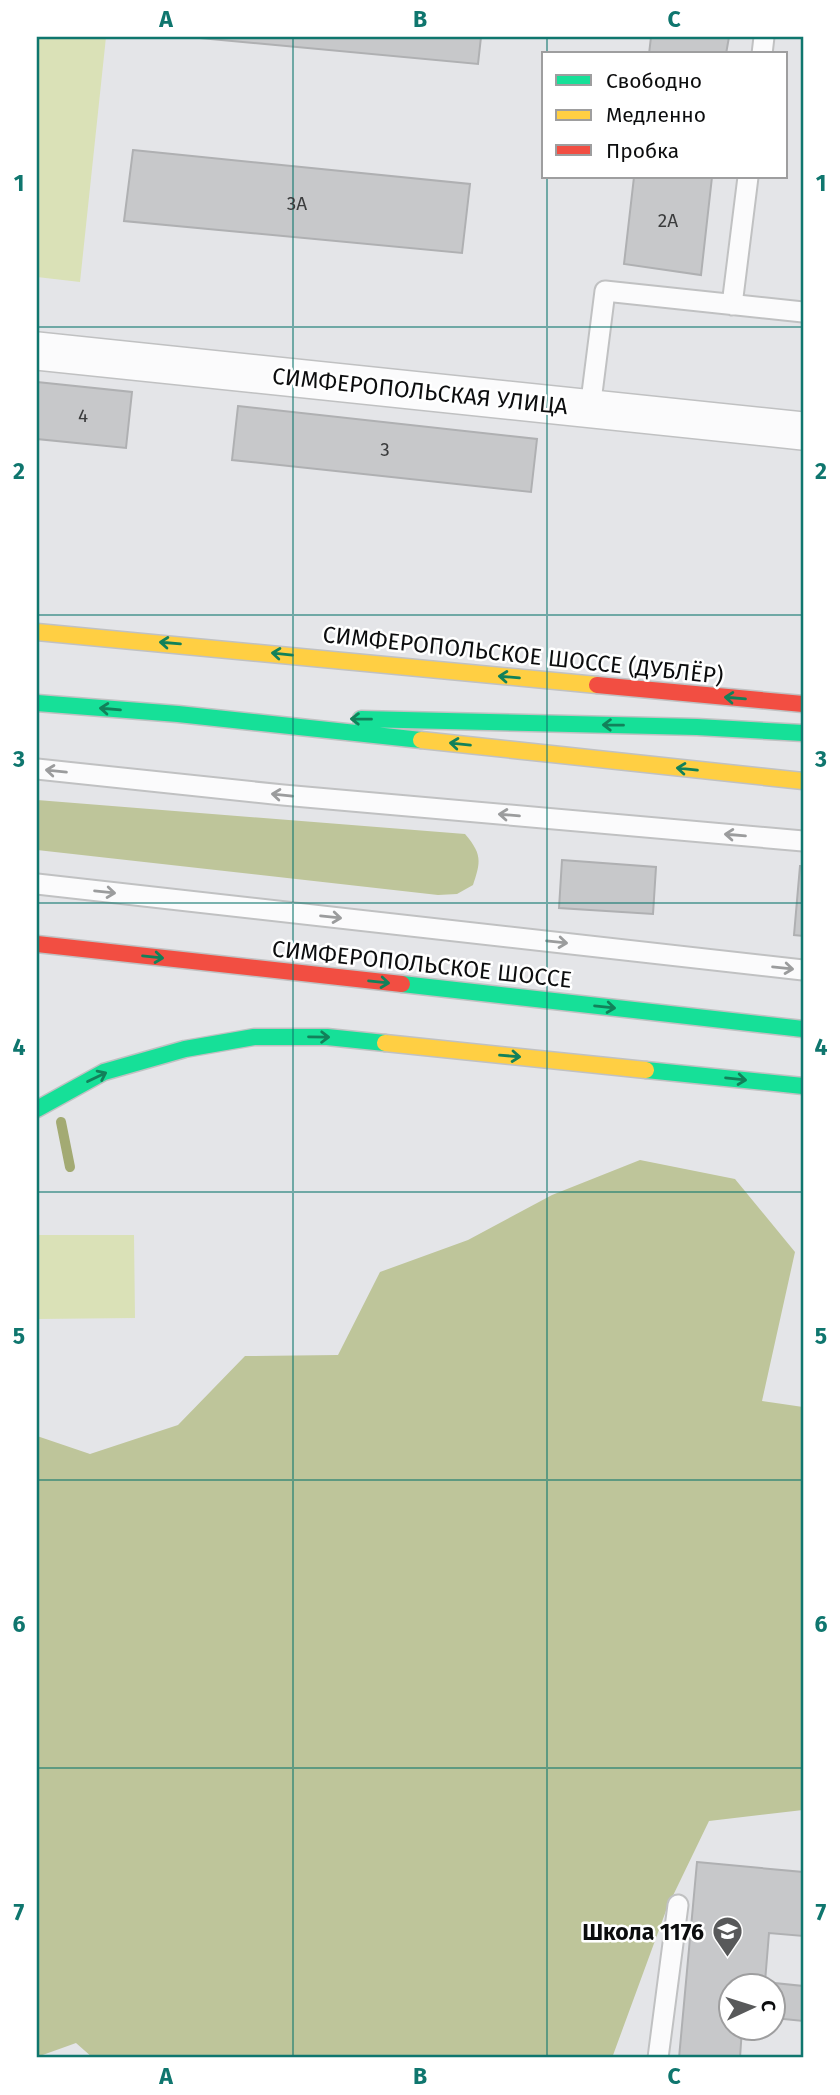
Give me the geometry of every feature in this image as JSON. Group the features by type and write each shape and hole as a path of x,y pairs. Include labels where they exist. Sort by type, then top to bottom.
{"main road":[{"name":"СИМФЕРОПОЛЬСКОЕ ШОССЕ (ДУБЛЁР)","path":"37,632 803,704"},
{"path":"37,703 178,714 803,781"},
{"path":"178,714 698,727 803,733"},
{"name":"СИМФЕРОПОЛЬСКОЕ ШОССЕ","path":"37,944 803,1029"},
{"path":"37,1109 104,1072 185,1049 254,1037 327,1037 803,1086"}],"street":[{"name":"СИМФЕРОПОЛЬСКАЯ УЛИЦА","path":"37,351 803,431"}],"lane":[{"path":"732,305 748,178"},
{"path":"590,409 606,291 803,312"},
{"path":"37,769 283,795 803,841"},
{"path":"37,884 803,970"},
{"path":"658,2058 678,1905"}],"green space":[{"path":"37,37 106,37 80,282 37,277"},
{"path":"37,800 465,834 475,847 478,870 473,885 457,894 438,895 37,850"},
{"path":"640,1160 735,1179 795,1252 762,1401 803,1407 803,1810 709,1821 667,1908 612,2058 93,2058 76,2043 37,2057 37,1436 90,1454 178,1425 245,1356 338,1355 380,1272 468,1240 552,1195"},
{"path":"37,1235 134,1235 135,1318 37,1319"}],"building":[{"path":"189,37 481,37 478,64"},
{"path":"651,37 729,37 726,52 649,52"},
{"path":"133,150 470,184 462,253 124,221"},
{"path":"634,178 712,178 701,275 624,264"},
{"path":"37,382 132,392 126,448 37,439"},
{"path":"238,406 537,439 531,492 232,460"},
{"path":"562,860 656,867 653,914 559,908"},
{"path":"800,866 803,866 803,936 794,935"},
{"name":"Школа 1176","path":"697,1862 803,1872 803,1936 769,1933 766,1972 718,1972 718,2042 741,2042 740,2058 679,2058"},
{"name":"Школа 1176","path":"788,1984 803,1986 803,2021 788,2019"}],"waterway":[{"path":"61,1122 70,1167"}],"traffic: fast":[{"path":"37,703 178,714 421,740"},
{"path":"361,719 697,727 803,733"},
{"path":"402,984 803,1029"},
{"path":"37,1109 104,1072 185,1049 254,1037 327,1037 385,1043"},
{"path":"646,1070 803,1086"}],"traffic: slow":[{"path":"37,632 597,685"},
{"path":"421,740 803,781"},
{"path":"385,1043 646,1070"}],"traffic: jam":[{"path":"597,685 803,704"},
{"path":"37,944 402,984"}],"place":[{"name":"Школа 1176","path":"727,1959"}]}
